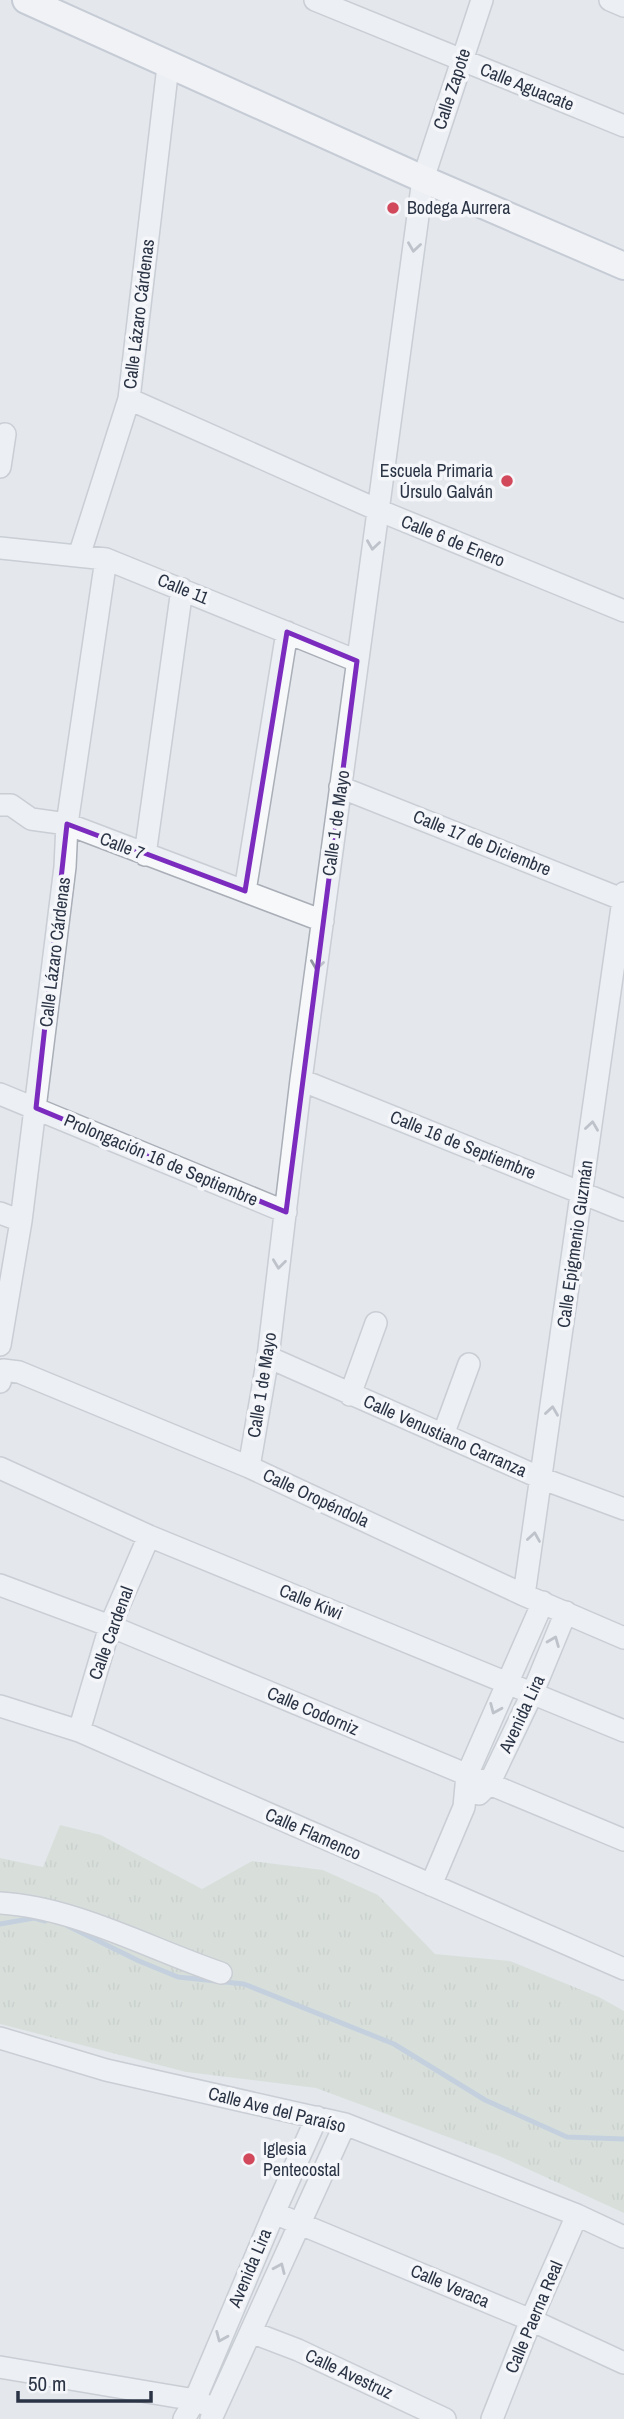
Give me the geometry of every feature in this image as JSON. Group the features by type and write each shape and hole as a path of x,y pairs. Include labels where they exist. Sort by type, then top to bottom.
{"main road":[{"path":"26,0 168,66 624,265"}],"street":[{"name":"Calle Aguacate","path":"315,0 624,126"},
{"name":"Calle Zapote","path":"423,179 482,0"},
{"path":"610,0 624,6"},
{"name":"Calle Lázaro Cárdenas","path":"79,556 129,399 168,66"},
{"name":"Calle 1 de Mayo","path":"249,1467 268,1357 301,1080 423,179"},
{"name":"Calle 6 de Enero","path":"129,399 378,510 624,611"},
{"path":"0,467 5,434"},
{"name":"Calle 11","path":"0,548 106,559 357,661"},
{"name":"Calle Lázaro Cárdenas","path":"0,1345 3,1313 21,1221 65,867 67,824 106,559"},
{"path":"145,855 182,589"},
{"path":"245,891 287,632"},
{"name":"Calle 17 de Diciembre","path":"340,787 624,898"},
{"name":"Calle 7","path":"0,805 11,805 31,819 67,824 323,921"},
{"path":"31,819 50,832 65,867"},
{"name":"Calle Epigmenio Guzmán","path":"534,1598 542,1479 624,898"},
{"name":"Calle 16 de Septiembre","path":"301,1080 624,1210"},
{"name":"Prolongación 16 de Septiembre","path":"0,1094 286,1212"},
{"path":"0,1213 21,1221"},
{"path":"350,1395 376,1323"},
{"name":"Calle Venustiano Carranza","path":"268,1357 542,1479 624,1509"},
{"path":"443,1435 469,1364"},
{"name":"Calle Oropéndola","path":"2,1370 19,1372 249,1467 624,1637"},
{"name":"Calle Kiwi","path":"0,1468 149,1536 624,1731"},
{"name":"Calle Cardenal","path":"79,1731 110,1626 149,1536"},
{"name":"Calle Codorniz","path":"0,1585 110,1626 624,1840"},
{"name":"Avenida Lira","path":"431,1885 464,1807 467,1775 507,1682 534,1598"},
{"name":"Avenida Lira","path":"464,1807 489,1784 533,1692 566,1612"},
{"name":"Calle Flamenco","path":"0,1706 79,1731 624,1969"},
{"path":"0,1903 62,1913 221,1973"},
{"name":"Calle Ave del Paraíso","path":"0,2038 106,2070 345,2124 578,2215 624,2237"},
{"name":"Avenida Lira","path":"184,2419 195,2400 317,2117"},
{"name":"Avenida Lira","path":"214,2414 345,2124"},
{"name":"Calle Veraca","path":"274,2213 531,2320 624,2363"},
{"name":"Calle Paerna Real","path":"492,2419 531,2320 578,2215"},
{"name":"Calle Avestruz","path":"251,2332 298,2350 445,2419"},
{"path":"0,2367 195,2400 214,2414"}],"highlighted area":[{"path":"287,632 357,661 286,1212 36,1108 67,824 245,891"}],"green space":[{"path":"60,1825 101,1835 202,1889 252,1861 323,1870 378,1895 435,1954 510,1961 599,1997 624,2011 624,2213 499,2156 316,2088 186,2072 0,2024 0,1858 43,1867"}],"waterway":[{"path":"0,1924 34,1918 45,1921"},
{"path":"68,1926 178,1977 244,1984 394,2044 485,2100 567,2137 624,2139"}],"place":[{"name":"Bodega Aurrera","path":"393,208"},
{"name":"Escuela Primaria Úrsulo Galván","path":"507,481"},
{"name":"Iglesia Pentecostal","path":"249,2159"}]}
